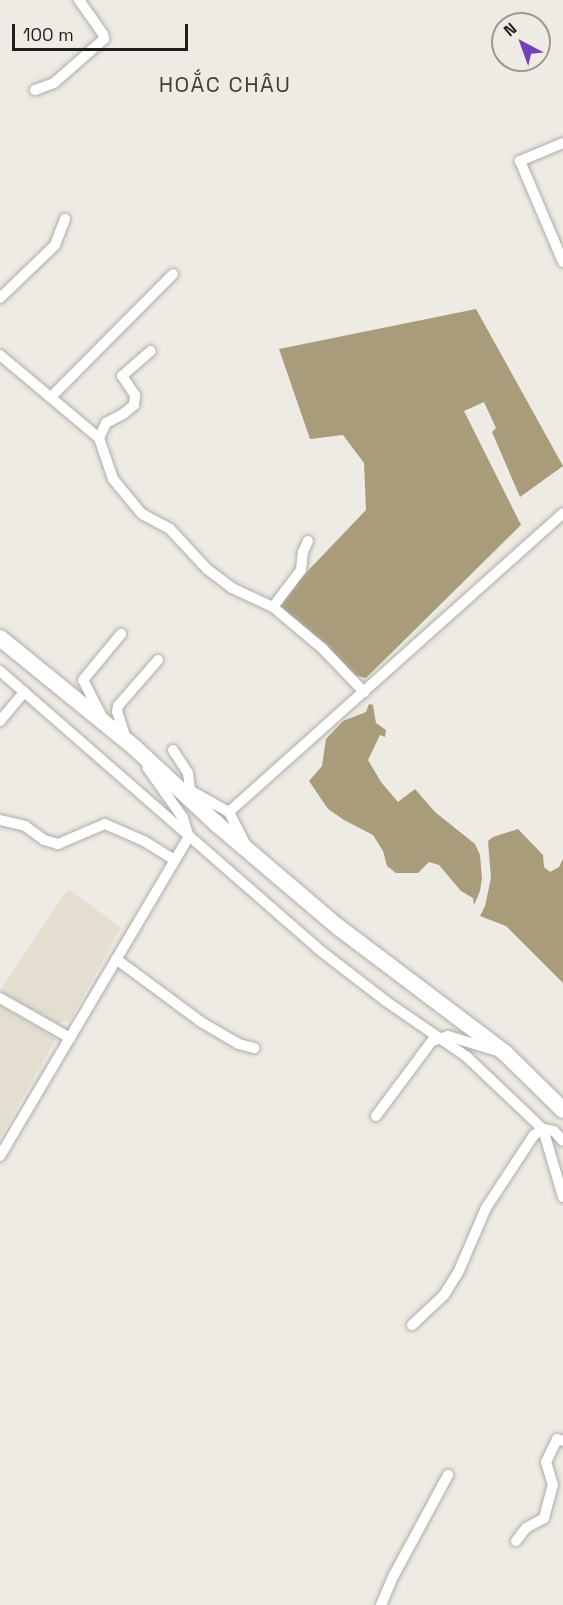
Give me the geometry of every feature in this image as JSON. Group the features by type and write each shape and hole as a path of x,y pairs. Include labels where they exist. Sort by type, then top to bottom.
{"main road":[{"path":"0,638 191,797 250,853 338,927 505,1053 563,1110"}],"street":[{"path":"36,90 54,83 104,39 79,0"},
{"path":"563,143 520,161 563,262"},
{"path":"0,298 55,245 65,219"},
{"path":"51,397 172,274"},
{"path":"99,438 105,423 123,414 134,405 135,395 122,376 151,351"},
{"path":"0,355 99,438 113,479 142,514 170,530 207,569 232,588 273,607 322,648 364,692"},
{"path":"228,812 563,513"},
{"path":"273,607 301,570 303,552 308,541"},
{"path":"105,724 83,680 121,634"},
{"path":"0,1156 189,837 183,818 130,745 117,712 118,706 158,660"},
{"path":"0,671 317,948 467,1057 543,1129 563,1197"},
{"path":"0,721 24,692"},
{"path":"173,750 188,773 191,797 228,812 250,853"},
{"path":"0,820 25,826 44,840 58,843 105,824 144,841 175,860"},
{"path":"116,959 201,1022 239,1044 254,1048"},
{"path":"0,998 70,1038"},
{"path":"376,1116 428,1043 448,1036 505,1053"},
{"path":"412,1325 448,1288 458,1273 486,1208 534,1135 543,1129 554,1131 563,1141"},
{"path":"516,1541 526,1528 544,1518 553,1485 546,1462 557,1439 563,1441"},
{"path":"381,1605 394,1575 448,1475"}],"shaded area":[{"path":"476,309 563,466 520,497 492,432 496,428 484,402 464,411 521,525 366,678 353,675 277,611 278,602 366,510 364,463 343,435 310,439 279,349"},
{"path":"369,704 373,705 376,723 386,730 385,737 380,735 368,760 381,782 398,802 415,789 435,812 475,844 480,855 482,878 474,905 473,898 461,891 439,865 429,862 418,873 396,873 387,866 383,851 373,835 328,809 309,781 322,766 326,739 343,721 366,712"},
{"path":"518,829 543,855 544,867 550,872 559,867 563,859 563,983 506,926 480,916 485,906 491,878 488,841 493,837"},
{"path":"68,889 121,928 70,1020 57,1023 0,991"},
{"path":"0,1005 56,1039 0,1137"}],"district":[{"name":"HOẮC CHÂU","path":"225,85"}]}
